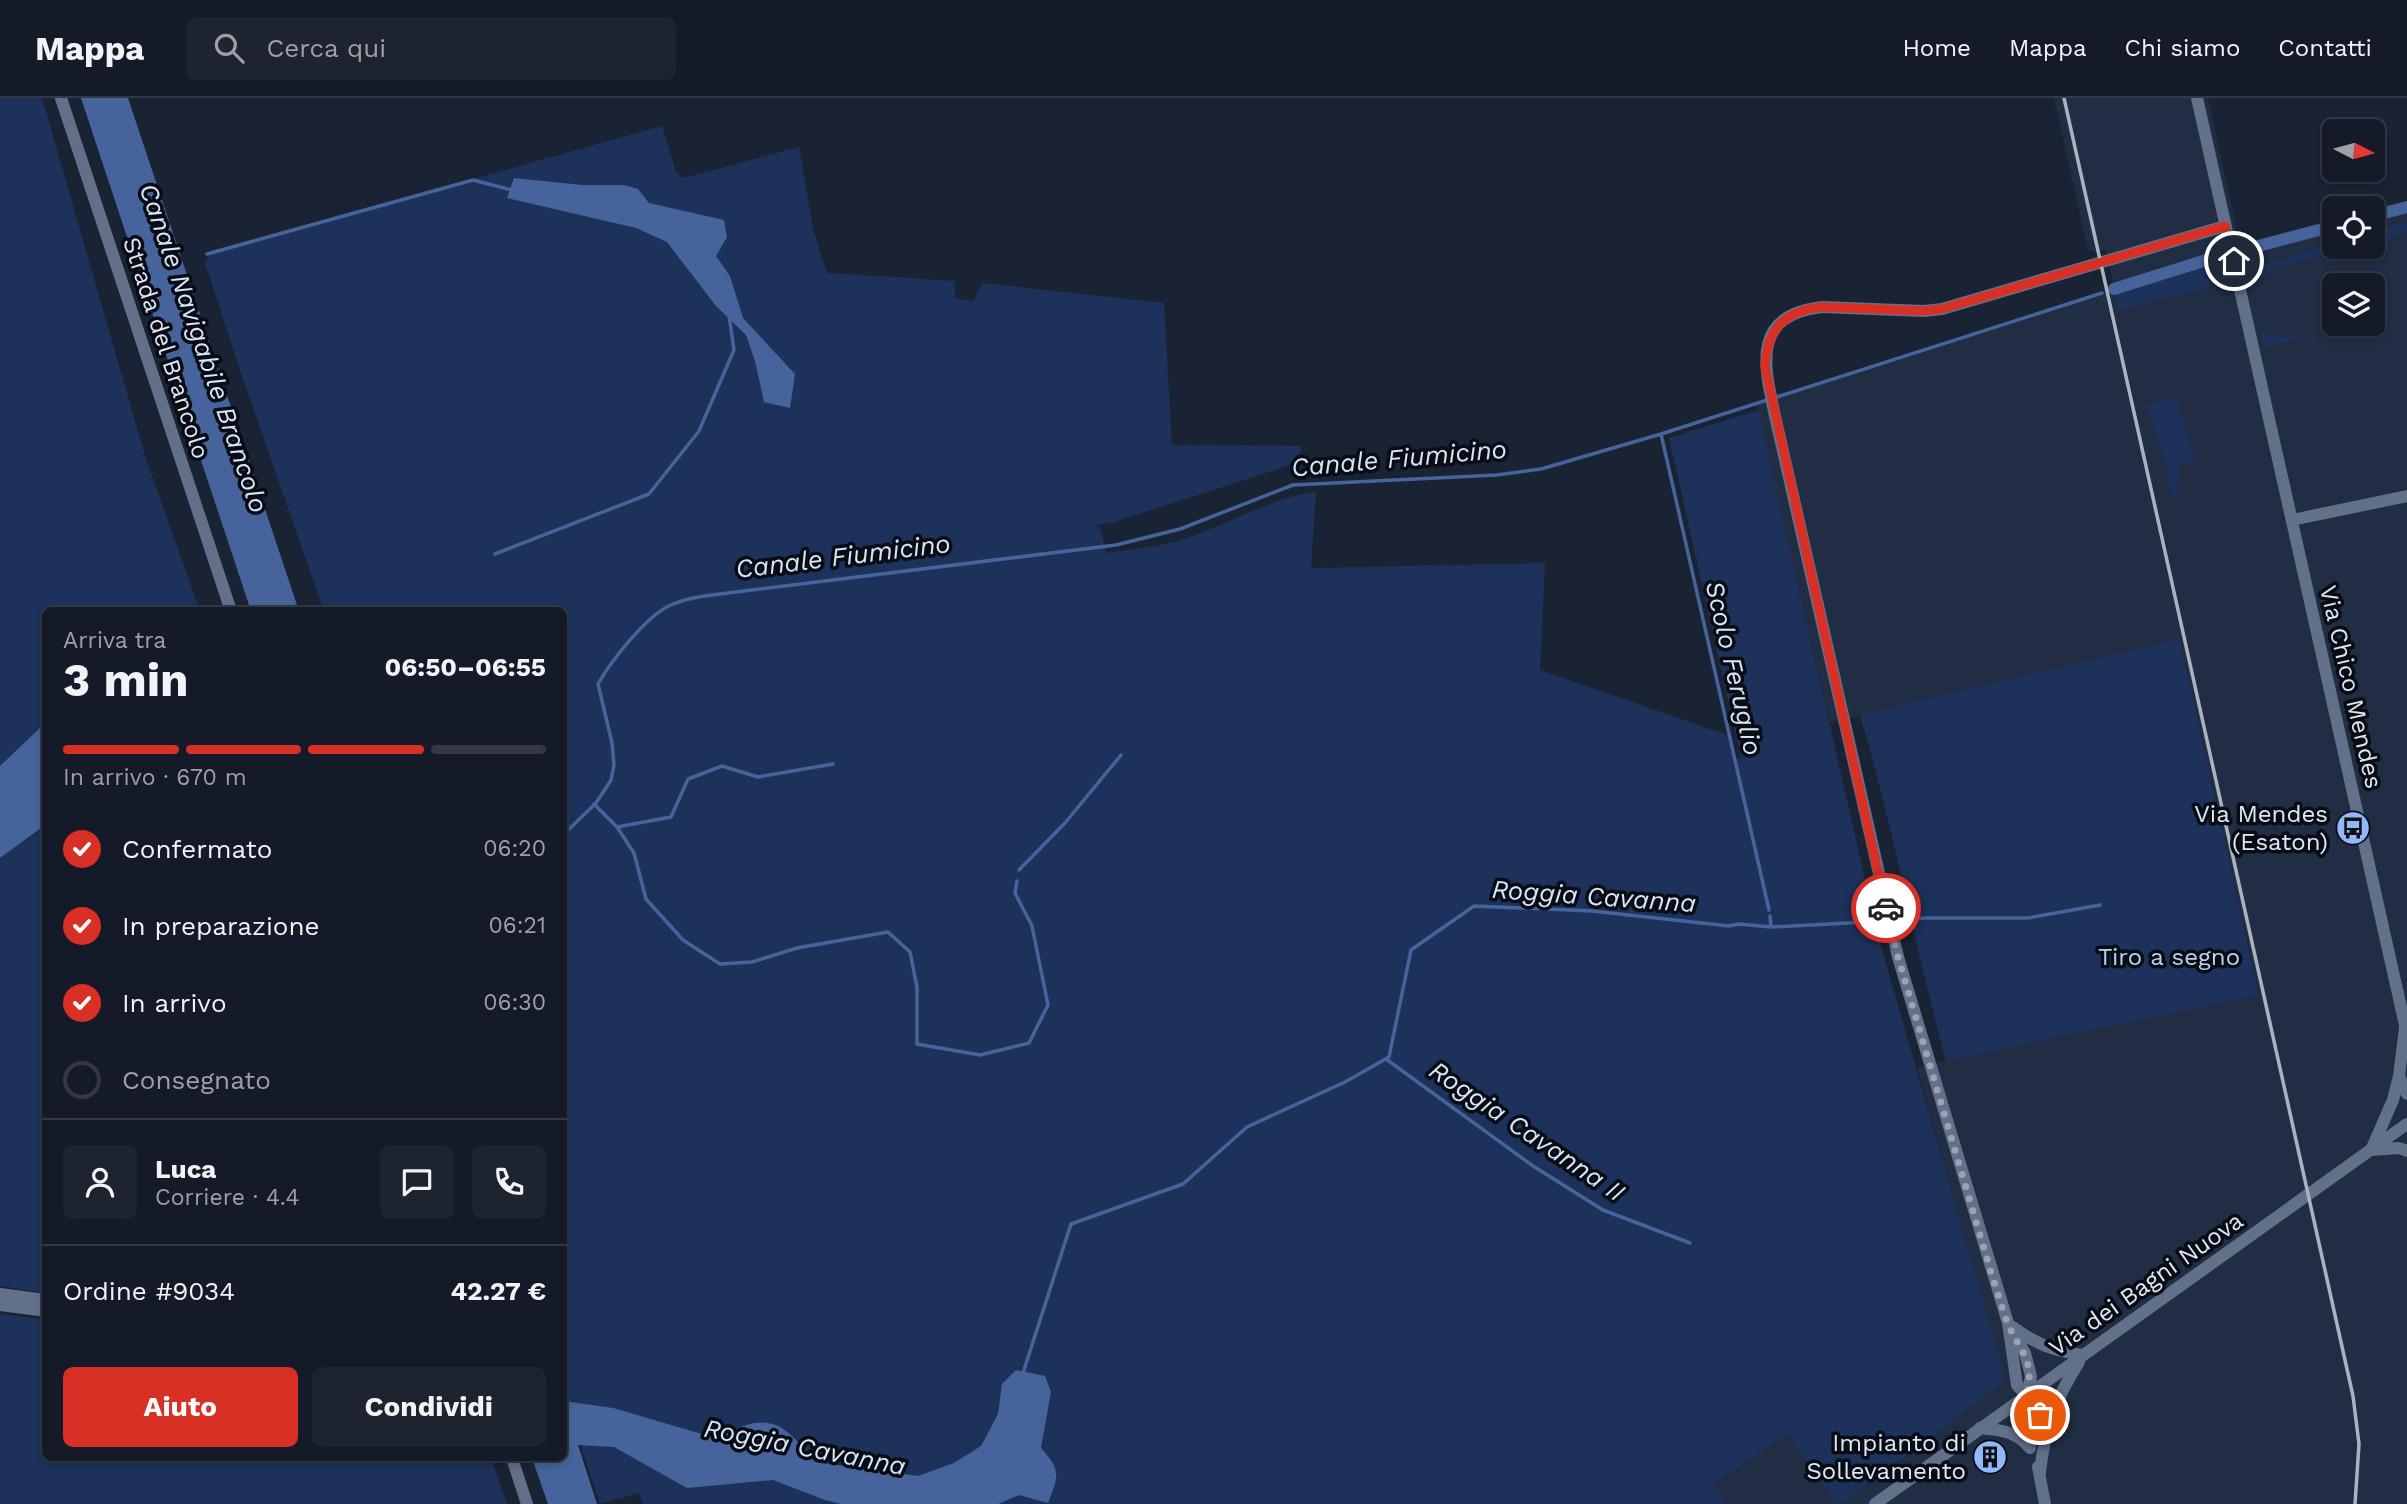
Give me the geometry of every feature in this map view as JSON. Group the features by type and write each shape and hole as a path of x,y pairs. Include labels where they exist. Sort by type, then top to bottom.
{"street":[{"name":"Strada del Brancolo","path":"61,98 230,607"},
{"name":"Via Chico Mendes","path":"2197,98 2406,1031 2393,1100 2371,1150"},
{"path":"2045,1504 2040,1472 2030,1448 2024,1412 2031,1376 2025,1353 2008,1323 1898,957 1775,416 1765,367 1766,352 1772,334 1791,314 1805,309 1942,309 2225,226"},
{"path":"2292,520 2407,496"},
{"path":"2399,1076 2407,1094"},
{"name":"Via dei Bagni Nuova","path":"1875,1504 2407,1124"},
{"path":"2371,1150 2399,1148 2407,1151"},
{"path":"0,1294 42,1299"},
{"path":"0,1305 42,1310"},
{"path":"2008,1323 2033,1342 2083,1355 2067,1381 2047,1427 2040,1472"},
{"path":"2027,1395 2047,1427"},
{"path":"1980,1428 2003,1430 2021,1436 2030,1448"},
{"path":"513,1461 527,1504"}],"shaded area":[{"path":"2054,98 2208,98 2237,230 2244,250 2322,229 2322,259 2385,259 2385,213 2407,207 2407,1504 1842,1504 2005,1380 1917,1067 2259,994 2179,640 1830,723 1756,404 2114,289 2106,250 2088,251"},
{"path":"1787,1434 1836,1504 1727,1504 1715,1486"}],"green space":[{"path":"0,98 42,98 146,459 199,607 42,607 42,726 0,766"},
{"path":"662,126 676,172 684,178 799,147 813,229 827,273 955,281 955,298 973,301 983,283 1164,303 1172,445 1301,446 1300,462 1111,523 1096,525 1101,530 1106,553 1177,541 1266,505 1316,491 1311,568 1545,563 1540,670 1730,736 1735,759 1741,758 1669,438 1758,410 1878,936 2006,1380 1842,1504 1836,1504 1787,1434 1715,1485 1727,1504 643,1504 639,1493 600,1504 567,1405 567,607 323,607 205,263 210,253"},
{"path":"2407,222 2407,232 2391,235 2392,240 2385,242 2385,228"},
{"path":"2322,248 2322,256 2275,266 2252,289 2247,270"},
{"path":"2219,261 2227,282 2118,311 2115,293"},
{"path":"2261,332 2281,338 2298,334 2299,339 2264,347"},
{"path":"2177,398 2195,461 2181,464 2174,505 2162,449 2146,405"},
{"name":"Tiro a segno","path":"2179,639 2259,995 1946,1061 1860,715"},
{"path":"42,827 42,1293 0,1286 0,858"},
{"path":"0,1314 42,1319 42,1461 492,1461 507,1504 0,1504"}],"water":[{"name":"Canale Navigabile Brancolo","path":"81,98 128,98 298,607 250,607"},
{"path":"514,178 582,185 624,185 638,189 649,203 724,220 727,237 716,256 730,276 743,318 795,374 790,408 764,402 746,335 716,306 667,242 636,228 507,198"},
{"path":"42,726 42,827 0,858 0,766"},
{"path":"1016,1370 1045,1376 1051,1392 1041,1448 1052,1462 1056,1474 1048,1503 1019,1495 998,1504 841,1504 773,1480 687,1488 614,1447 578,1445 597,1504 548,1504 533,1461 567,1461 567,1401 613,1408 712,1437 756,1423 777,1425 793,1437 815,1462 918,1476 954,1463 981,1446 998,1414 1002,1384"}],"waterway":[{"path":"207,254 473,180 512,190"},
{"name":"Canale Fiumicino","path":"2385,213 2407,207"},
{"name":"Canale Fiumicino","path":"2114,289 2216,257 2322,229"},
{"name":"Canale Fiumicino","path":"567,831 596,803 611,780 614,765 612,743 598,684 641,628 662,610 679,602 711,595 1116,545 1180,529 1293,485 1497,475 1541,469 1661,434 2102,293"},
{"path":"495,554 649,494 699,431 734,350 729,315"},
{"name":"Scolo Feruglio","path":"1661,434 1769,910"},
{"path":"1019,870 1065,823 1121,755"},
{"path":"617,827 671,817 688,779 722,766 758,777 833,764"},
{"path":"594,804 617,827 634,853 646,899 683,940 720,964 752,962 797,948 888,932 910,952 917,987 917,1044 980,1055 1029,1043 1048,1005 1032,926 1015,893 1017,881"},
{"path":"1893,920 2028,918 2100,905"},
{"name":"Roggia Cavanna","path":"1023,1373 1071,1224 1183,1184 1247,1127 1345,1082 1389,1057 1411,950 1474,906 1592,911 1729,926 1739,924 1771,927 1770,916"},
{"path":"1771,927 1886,921"},
{"name":"Roggia Cavanna II","path":"1386,1059 1533,1166 1603,1210 1690,1243"}],"railway":[{"path":"2064,98 2353,1396 2359,1444 2355,1504"}],"way so far":[{"path":"1886,908 1993,1279 2008,1323 2025,1353 2031,1376 2027,1395 2040,1415"}],"place":[{"name":"Via Mendes (Esaton)","path":"2353,828"},
{"name":"Impianto di Sollevamento","path":"1990,1457"}],"route":[{"path":"1886,908 1765,367 1766,352 1772,334 1791,314 1805,309 1942,309 2225,226 2234,261"}]}
